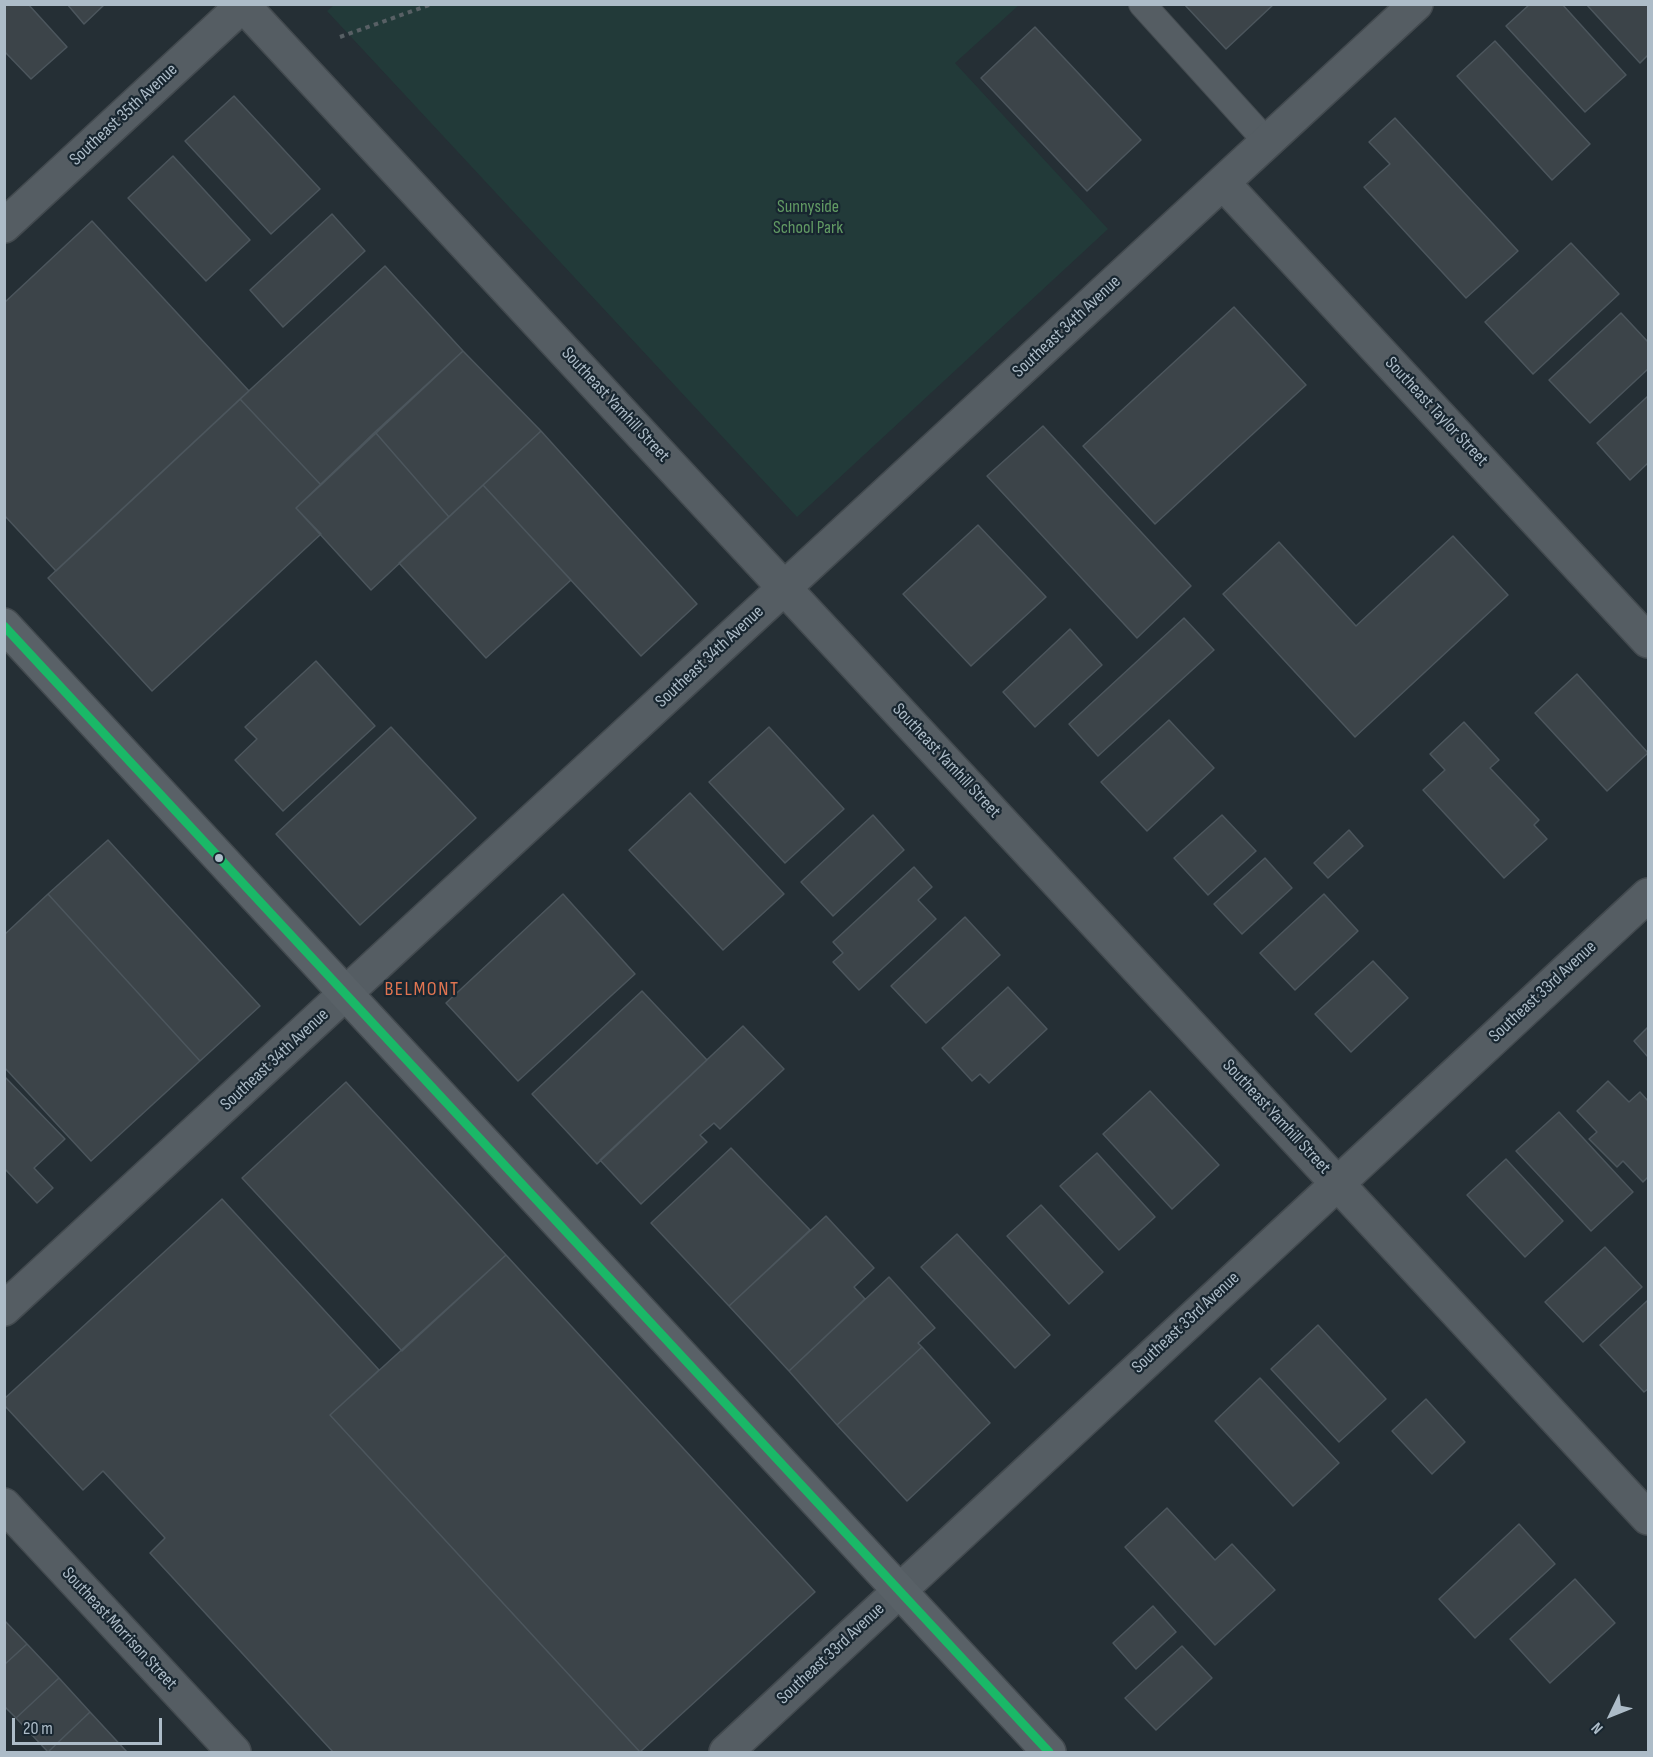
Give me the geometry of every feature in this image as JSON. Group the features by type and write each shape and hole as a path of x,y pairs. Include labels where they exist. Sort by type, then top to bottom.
{"main road":[{"path":"4,624 1049,1752"}],"street":[{"name":"Southeast 34th Avenue","path":"4,1309 1416,4"},
{"name":"Southeast 35th Avenue","path":"4,226 243,5"},
{"name":"Southeast Yamhill Street","path":"243,5 1648,1518"},
{"name":"Southeast Taylor Street","path":"1223,183 1648,641"},
{"name":"Southeast 33rd Avenue","path":"726,1752 1648,895"},
{"name":"Southeast Morrison Street","path":"4,1505 234,1752"}],"lane":[{"path":"1142,4 1267,142"}],"path":[{"path":"340,37 432,4"}],"green space":[{"name":"Sunnyside School Park","path":"334,5 1019,5 955,63 1108,229 797,517 327,11"}],"building":[{"path":"4,4 28,4 67,47 31,79 4,51"},
{"path":"67,4 105,4 84,24"},
{"path":"1184,4 1274,4 1226,49"},
{"path":"1530,4 1562,4 1626,75 1585,112 1506,26"},
{"path":"1586,4 1648,4 1648,55 1640,63"},
{"path":"1035,27 1141,140 1087,191 981,78"},
{"path":"1495,41 1590,144 1552,180 1457,76"},
{"path":"234,96 320,189 271,234 185,141"},
{"path":"1395,118 1518,251 1466,298 1364,187 1390,164 1369,142"},
{"path":"173,156 250,240 206,281 128,198"},
{"path":"332,214 365,251 283,327 250,290"},
{"path":"92,221 249,391 56,571 4,515 4,303"},
{"path":"1571,243 1619,294 1533,374 1485,322"},
{"path":"385,266 463,351 321,485 240,399"},
{"path":"1234,307 1306,385 1155,524 1083,446"},
{"path":"1621,313 1648,342 1648,369 1590,423 1549,380"},
{"path":"463,351 541,431 449,517 375,432"},
{"path":"1648,396 1648,463 1630,480 1597,443"},
{"path":"240,399 321,485 296,508 321,534 152,691 48,578"},
{"path":"1043,426 1191,586 1137,638 987,476"},
{"path":"541,431 697,604 641,656 483,485"},
{"path":"375,432 449,517 371,590 296,508"},
{"path":"483,485 571,580 486,658 399,563"},
{"path":"978,525 1046,597 971,666 903,594"},
{"path":"1453,536 1508,595 1355,737 1223,594 1279,542 1356,626"},
{"path":"1184,618 1214,650 1098,756 1069,724"},
{"path":"1070,629 1102,665 1035,727 1003,692"},
{"path":"316,661 375,726 283,811 235,760 257,739 245,727"},
{"path":"1577,674 1648,753 1607,791 1535,713"},
{"path":"1169,720 1214,768 1147,831 1101,782"},
{"path":"1464,722 1499,760 1490,768 1539,820 1534,825 1547,839 1504,878 1423,790 1445,770 1430,754"},
{"path":"391,727 476,818 360,925 276,834"},
{"path":"769,727 844,809 785,863 709,782"},
{"path":"690,793 784,894 723,950 629,850"},
{"path":"873,815 904,850 833,916 801,882"},
{"path":"1222,815 1256,851 1208,895 1174,858"},
{"path":"1349,830 1363,846 1328,878 1314,863"},
{"path":"108,840 260,1006 200,1061 48,894"},
{"path":"1265,858 1292,888 1242,934 1214,904"},
{"path":"914,867 932,887 918,900 936,919 859,990 833,962 843,953 833,942"},
{"path":"48,894 200,1061 91,1161 4,1067 4,935"},
{"path":"563,894 635,974 518,1081 446,1003"},
{"path":"1324,894 1358,931 1295,990 1260,953"},
{"path":"965,917 1000,955 926,1023 891,986"},
{"path":"1373,961 1408,998 1351,1052 1315,1014"},
{"path":"1008,987 1047,1029 989,1083 980,1074 972,1081 942,1048"},
{"path":"642,991 707,1060 597,1164 532,1094"},
{"path":"743,1026 784,1069 720,1129 714,1123 700,1135 707,1142 641,1204 600,1160"},
{"path":"1648,1027 1648,1057 1634,1041"},
{"path":"4,1076 65,1139 34,1168 53,1188 37,1203 4,1168"},
{"path":"1608,1081 1629,1102 1640,1092 1648,1101 1648,1177 1643,1182 1623,1161 1617,1167 1589,1139 1597,1132 1577,1111"},
{"path":"346,1082 506,1255 402,1351 242,1178"},
{"path":"1150,1091 1219,1165 1172,1209 1103,1134"},
{"path":"1559,1112 1633,1192 1591,1231 1516,1151"},
{"path":"731,1148 810,1230 729,1306 651,1223"},
{"path":"1097,1153 1155,1217 1119,1250 1060,1186"},
{"path":"1506,1159 1563,1221 1525,1257 1467,1195"},
{"path":"222,1199 379,1370 330,1415 640,1752 333,1752 150,1553 165,1538 103,1471 83,1490 4,1405 4,1399"},
{"path":"1041,1205 1103,1272 1069,1304 1007,1236"},
{"path":"826,1216 874,1268 854,1287 865,1299 789,1371 729,1306"},
{"path":"957,1234 1050,1335 1015,1368 921,1267"},
{"path":"1605,1247 1642,1287 1583,1342 1545,1302"},
{"path":"506,1255 815,1592 640,1752 330,1415"},
{"path":"889,1277 935,1328 918,1343 922,1347 837,1425 789,1371"},
{"path":"1648,1300 1648,1389 1644,1392 1600,1345"},
{"path":"1318,1325 1386,1399 1339,1442 1271,1369"},
{"path":"922,1347 990,1423 907,1501 837,1425"},
{"path":"1260,1378 1339,1463 1293,1506 1215,1421"},
{"path":"1426,1399 1465,1442 1432,1474 1392,1431"},
{"path":"1167,1508 1215,1560 1232,1544 1275,1590 1215,1645 1125,1547"},
{"path":"1519,1524 1555,1564 1475,1638 1439,1599"},
{"path":"1575,1579 1615,1623 1550,1683 1510,1639"},
{"path":"1153,1606 1176,1632 1136,1669 1113,1643"},
{"path":"4,1620 27,1644 4,1665"},
{"path":"27,1644 59,1678 16,1718 4,1706 4,1665"},
{"path":"1182,1646 1212,1678 1156,1730 1125,1698"},
{"path":"59,1678 90,1712 48,1752 16,1718"},
{"path":"90,1712 127,1752 48,1752"}],"transit line":[{"path":"4,626 1049,1752"}],"district":[{"name":"BELMONT","path":"422,990"}]}
